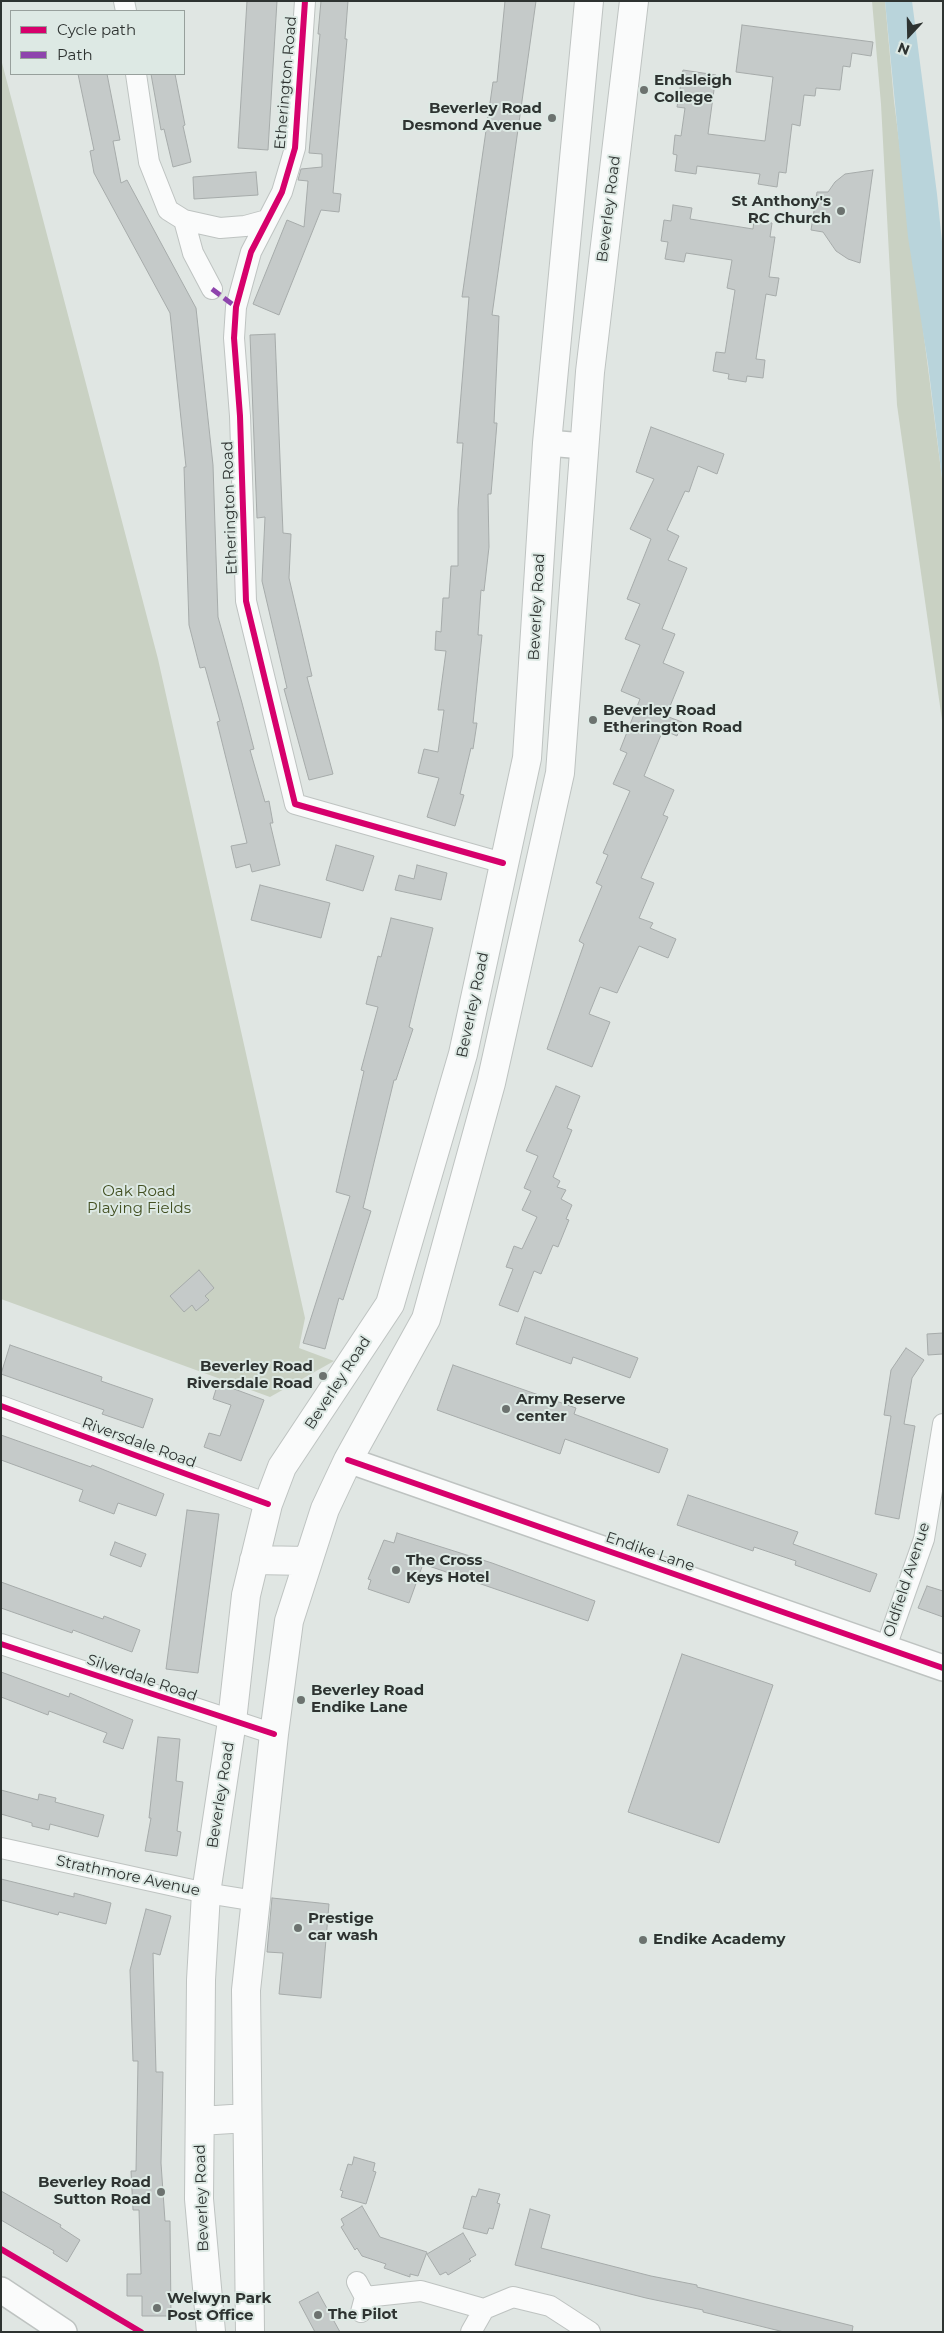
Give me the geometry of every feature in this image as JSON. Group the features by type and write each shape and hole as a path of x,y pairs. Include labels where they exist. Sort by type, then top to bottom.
{"main road":[{"name":"Beverley Road","path":"208,2328 199,2198 201,1980 206,1893 232,1721 246,1595 268,1504 282,1468 390,1304 463,1054 527,758 547,443 589,1"},
{"name":"Beverley Road","path":"250,2332 246,1990 274,1734 290,1621 325,1508 348,1460 426,1319 491,1083 556,794 560,773 590,372 634,1"},
{"path":"581,88 622,93"},
{"path":"520,788 556,794"},
{"path":"486,943 521,950"},
{"path":"434,1156 468,1166"},
{"path":"254,1560 308,1561"},
{"path":"200,2121 247,2118"}],"street":[{"name":"Etherington Road","path":"305,1 294,148 282,192 251,252 236,307 234,338 240,426 246,601 295,804 504,863"},
{"path":"136,75 149,162 168,210 184,220 220,228 245,226 267,220"},
{"path":"184,220 193,253 212,289"},
{"path":"220,228 239,240 251,252"},
{"path":"547,443 584,446"},
{"name":"Riversdale Road","path":"1,1406 268,1504"},
{"name":"Oldfield Avenue","path":"886,1647 924,1539 943,1424"},
{"name":"Endike Lane","path":"348,1460 943,1668"},
{"name":"Silverdale Road","path":"1,1644 274,1734"},
{"name":"Strathmore Avenue","path":"1,1848 206,1893 256,1901"},
{"path":"1,2290 64,2332"},
{"path":"361,2297 421,2291 484,2308 513,2297 550,2306 590,2332"},
{"path":"471,2332 484,2308"}],"green space":[{"path":"872,1 885,1 894,101 943,486 943,727 897,405 881,104"},
{"name":"Oak Road Playing Fields","path":"1,59 158,659 305,1318 299,1348 334,1361 270,1397 1,1299"}],"water":[{"path":"885,1 912,1 937,194 943,251 943,486 928,364 908,237"}],"building":[{"path":"247,1 277,1 268,150 238,148"},
{"path":"321,1 348,1 345,39 347,39 333,193 341,194 339,212 321,210 279,315 253,304 287,220 304,227 308,181 298,180 301,169 322,167 322,154 309,153 320,34 318,34"},
{"path":"505,1 536,1 492,315 499,316 494,423 497,423 491,494 488,494 489,547 484,591 481,590 478,635 482,635 473,723 477,723 473,749 471,748 460,794 464,795 455,826 427,817 439,778 418,773 424,749 438,752 444,710 438,710 446,651 435,650 436,631 441,632 443,598 449,598 451,566 458,566 458,509 463,443 457,443 469,297 462,297 493,82 497,82"},
{"path":"742,25 873,42 871,56 852,53 850,67 843,66 840,90 816,88 815,96 804,95 800,126 792,124 786,173 779,172 777,187 758,184 760,174 697,166 696,174 675,171 677,155 673,154 675,135 681,136 685,108 677,107 683,70 716,75 708,134 765,141 773,77 736,72"},
{"path":"78,75 107,75 120,140 113,141 121,183 127,180 196,308 213,465 218,617 254,749 250,750 265,802 269,801 273,823 270,823 280,865 252,872 250,864 236,868 231,846 247,843 217,722 220,721 205,667 200,668 189,625 184,467 186,467 170,313 94,173 90,151 94,150"},
{"path":"151,75 175,75 191,162 173,167 164,129 161,130"},
{"name":"St Anthony's RC Church","path":"873,170 860,263 848,259 836,251 823,232 811,230 817,192 828,192 835,182 845,174"},
{"path":"256,172 258,195 194,199 193,177"},
{"path":"673,205 692,208 690,219 753,229 754,220 772,223 770,237 775,237 769,277 779,278 776,296 766,294 756,359 765,360 763,378 747,376 746,382 728,379 729,374 713,371 716,352 725,353 735,290 727,288 732,260 686,253 684,262 665,259 668,242 661,241 664,220 671,221"},
{"path":"275,334 283,533 291,534 289,578 312,676 307,677 333,774 309,780 284,689 287,688 262,581 265,517 257,518 250,335"},
{"path":"651,427 724,454 717,474 698,466 689,492 685,491 667,530 679,536 668,560 687,568 662,629 675,634 663,663 684,672 666,716 682,722 677,736 663,730 644,776 674,790 663,815 668,817 641,878 654,883 639,918 653,923 650,928 676,939 668,958 639,946 617,993 600,987 589,1014 610,1022 592,1067 547,1049 584,944 579,941 602,886 596,883 608,855 603,853 630,791 613,784 627,753 620,750 640,699 621,691 640,645 625,639 640,604 627,599 651,539 630,529 654,479 636,472"},
{"path":"336,845 374,856 363,891 326,880"},
{"path":"417,865 447,873 441,900 395,890 399,875 414,879"},
{"path":"260,885 330,903 321,938 251,920"},
{"path":"391,918 433,928 409,1027 413,1029 396,1080 394,1080 363,1208 371,1211 343,1300 339,1298 325,1349 303,1343 350,1196 336,1192 364,1071 361,1070 378,1007 366,1004 378,956 381,957"},
{"path":"556,1086 580,1096 567,1128 572,1130 553,1177 560,1181 557,1187 566,1190 561,1199 572,1205 566,1219 569,1220 558,1247 553,1245 541,1274 534,1271 518,1312 499,1305 513,1269 506,1267 514,1246 522,1249 537,1217 522,1210 531,1191 524,1188 538,1156 526,1151"},
{"path":"199,1270 214,1288 205,1296 209,1300 196,1311 192,1305 184,1312 170,1296"},
{"path":"525,1317 638,1358 630,1378 573,1357 571,1364 516,1344"},
{"path":"943,1333 943,1354 928,1355 927,1334"},
{"path":"10,1345 102,1377 101,1381 153,1399 143,1428 102,1414 104,1410 1,1374"},
{"path":"906,1348 924,1360 912,1378 904,1424 915,1426 899,1519 875,1514 891,1416 884,1415 891,1370"},
{"name":"Army Reserve center","path":"453,1365 576,1408 574,1414 668,1449 659,1473 565,1439 560,1454 437,1410"},
{"path":"218,1383 264,1400 241,1461 204,1447 209,1433 220,1436 231,1405 213,1399"},
{"path":"1,1435 91,1467 92,1465 164,1494 156,1516 118,1503 114,1514 79,1501 83,1490 1,1460"},
{"path":"688,1495 798,1532 793,1544 877,1574 870,1592 795,1565 796,1561 754,1547 753,1551 677,1525"},
{"path":"187,1510 219,1514 198,1673 166,1669"},
{"path":"397,1533 492,1563 595,1601 588,1621 423,1564 409,1603 368,1589 371,1580 368,1579 384,1540 394,1543"},
{"path":"115,1542 146,1554 141,1567 110,1555"},
{"path":"1,1582 103,1619 104,1616 140,1630 132,1652 73,1630 72,1633 1,1608"},
{"path":"927,1586 943,1591 943,1617 918,1608"},
{"path":"682,1654 773,1685 719,1843 628,1812"},
{"path":"1,1672 69,1697 70,1693 133,1720 123,1749 103,1742 107,1733 49,1711 48,1715 1,1697"},
{"path":"158,1737 180,1739 176,1781 183,1782 177,1831 181,1832 177,1856 145,1851 151,1818 149,1818"},
{"path":"1,1790 38,1800 39,1794 56,1798 55,1802 104,1815 98,1837 50,1824 49,1830 32,1826 32,1823 1,1814"},
{"path":"1,1879 74,1897 74,1893 111,1903 106,1924 59,1912 58,1915 1,1900"},
{"name":"Prestige car wash","path":"272,1898 329,1904 321,1998 279,1994 283,1953 267,1952"},
{"path":"146,1909 171,1916 160,1955 153,1953 156,2072 163,2072 161,2163 165,2221 170,2221 171,2316 142,2316 142,2296 127,2296 127,2274 141,2274 139,2210 133,2210 131,2171 136,2171 138,2061 133,2061 130,1970"},
{"path":"354,2157 375,2163 373,2171 376,2172 366,2204 341,2197 343,2191 340,2190 348,2164 352,2165"},
{"path":"479,2189 500,2194 497,2203 500,2204 493,2229 489,2228 487,2234 463,2228 472,2196 476,2197"},
{"path":"1,2191 61,2225 60,2227 80,2240 67,2262 53,2253 54,2251 1,2220"},
{"path":"362,2206 380,2237 427,2252 418,2276 410,2274 410,2277 384,2268 386,2264 362,2256 357,2248 355,2250 341,2227 344,2225 341,2219"},
{"path":"530,2209 550,2215 541,2248 651,2276 697,2285 697,2287 853,2326 852,2332 784,2332 703,2312 703,2310 646,2298 515,2265"},
{"path":"463,2233 476,2255 469,2259 471,2261 448,2275 446,2272 440,2275 427,2254"},
{"name":"The Pilot","path":"318,2292 340,2332 315,2332 299,2302"}],"marked path":[{"path":"212,289 236,307"}],"cycle path":[{"path":"305,1 295,148 282,192 251,252 236,307 234,338 240,416 246,601 295,804 503,863"},
{"path":"1,1406 268,1504"},
{"path":"348,1460 943,1668"},
{"path":"1,1644 274,1734"},
{"path":"1,2249 141,2332"}],"place":[{"name":"Endsleigh College","path":"644,90"},
{"name":"Beverley Road Desmond Avenue","path":"552,118"},
{"name":"St Anthony's RC Church","path":"841,211"},
{"name":"Beverley Road Etherington Road","path":"593,720"},
{"name":"Beverley Road Riversdale Road","path":"323,1376"},
{"name":"Army Reserve center","path":"506,1409"},
{"name":"The Cross Keys Hotel","path":"396,1570"},
{"name":"Beverley Road Endike Lane","path":"301,1700"},
{"name":"Prestige car wash","path":"298,1928"},
{"name":"Endike Academy","path":"643,1940"},
{"name":"Beverley Road Sutton Road","path":"161,2192"},
{"name":"Welwyn Park Post Office","path":"157,2308"},
{"name":"The Pilot","path":"318,2315"}]}
